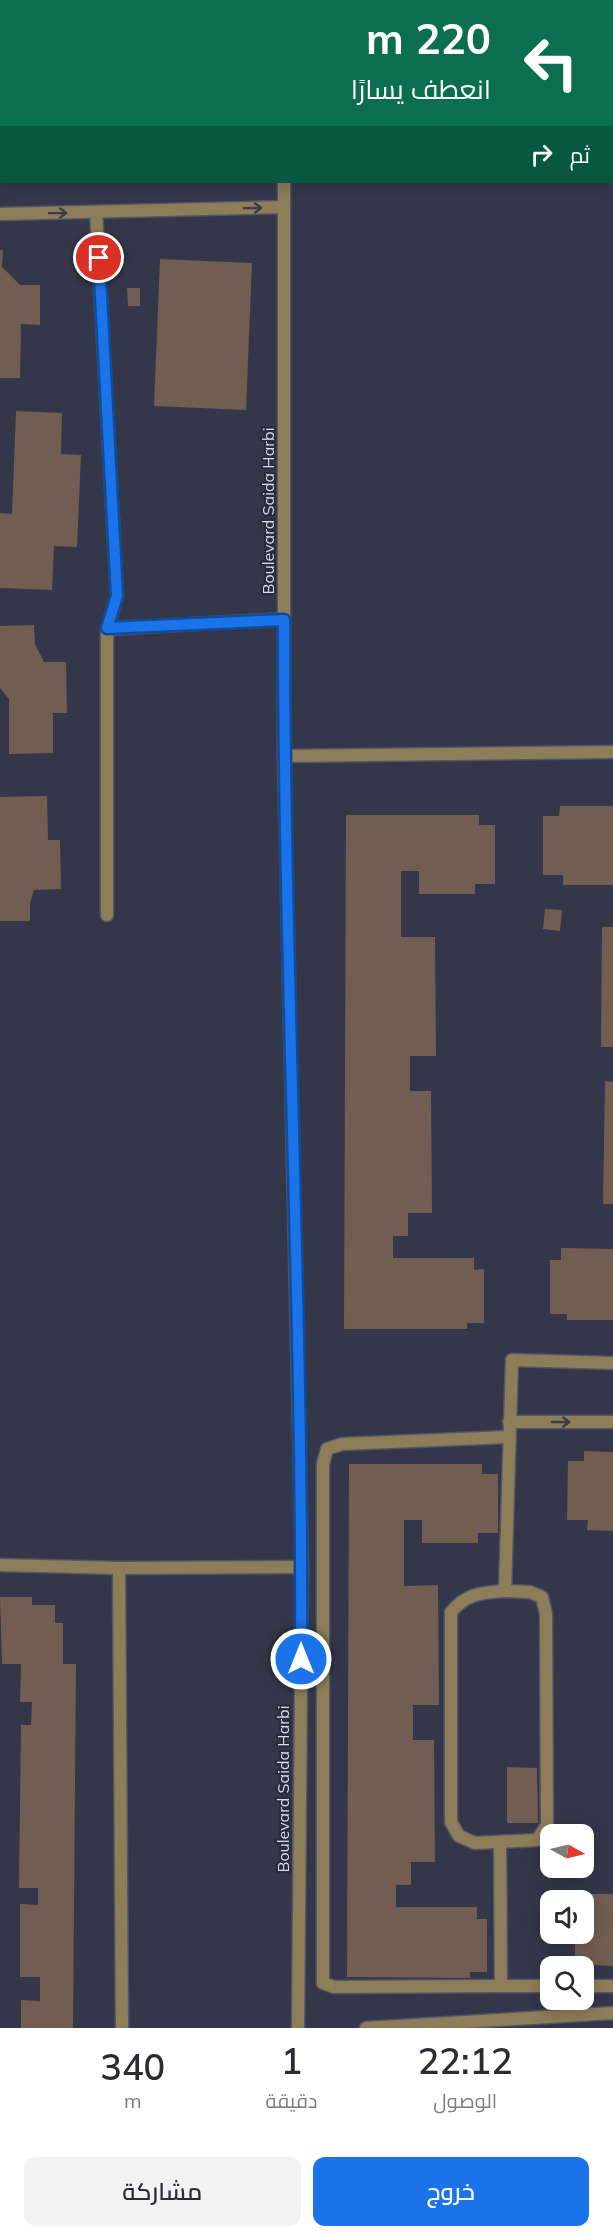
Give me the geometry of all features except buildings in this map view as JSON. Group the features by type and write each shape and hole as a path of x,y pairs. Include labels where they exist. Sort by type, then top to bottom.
{"street":[{"name":"Boulevard Saida Harbi","path":"284,183 284,756 302,1567 298,2028"},
{"path":"0,214 284,207"},
{"path":"96,212 117,596 107,628 107,915"},
{"path":"107,628 284,620"},
{"path":"284,756 613,752"},
{"path":"505,1592 512,1360 613,1363"},
{"path":"509,1422 613,1422"},
{"path":"508,1437 342,1444 327,1449 322,1464 323,1983 334,1987 540,1986"},
{"path":"0,1565 119,1568 302,1567"},
{"path":"119,1568 122,2028"},
{"path":"505,1592 530,1592 542,1597 546,1614 547,1825 537,1840 475,1843 459,1836 451,1822 451,1612 461,1601 475,1593 505,1592"},
{"path":"500,1843 501,1986"},
{"path":"594,1986 613,1986"},
{"path":"366,2028 524,2024 613,2013"}],"route":[{"path":"99,258 117,596 107,628 284,620 285,780 300,1430 301,1659"}]}
